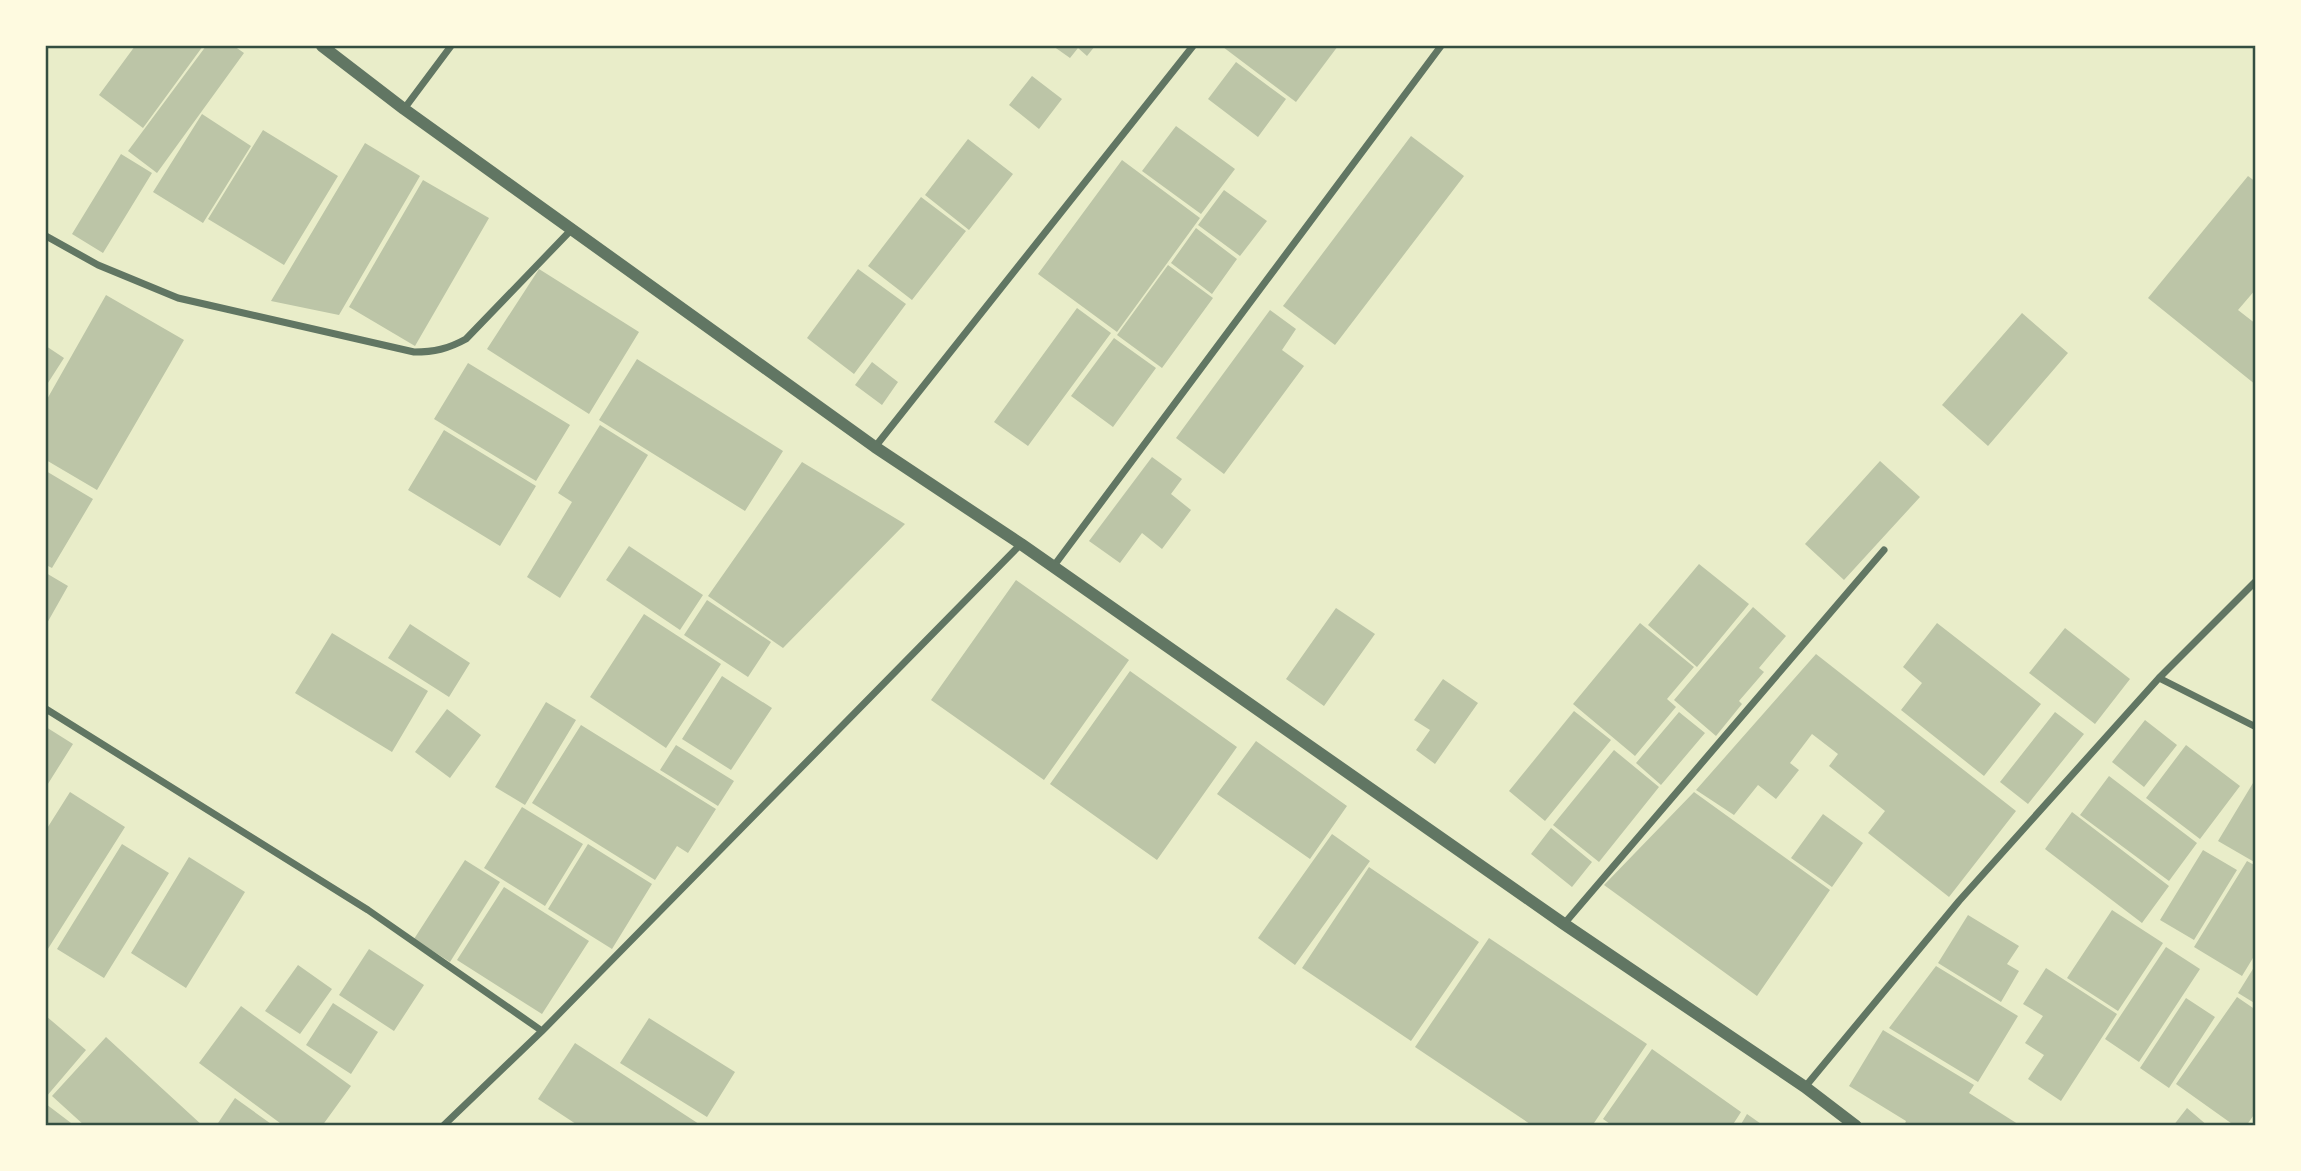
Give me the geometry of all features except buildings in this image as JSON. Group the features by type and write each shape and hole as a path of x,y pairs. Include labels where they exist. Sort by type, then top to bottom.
{"street":[{"path":"321,46 404,109 875,447 1021,544 1856,1125"},
{"path":"404,109 450,46"},
{"path":"875,447 1193,46"},
{"path":"1053,567 1441,46"},
{"path":"46,236 98,265 178,298 414,352 434,352 466,339 573,228"},
{"path":"443,1125 542,1031 1021,544"},
{"path":"1564,923 1884,550"},
{"path":"1805,1087 1959,901 2159,678 2256,581"},
{"path":"2159,678 2256,727"},
{"path":"46,709 368,910 542,1031"}]}
